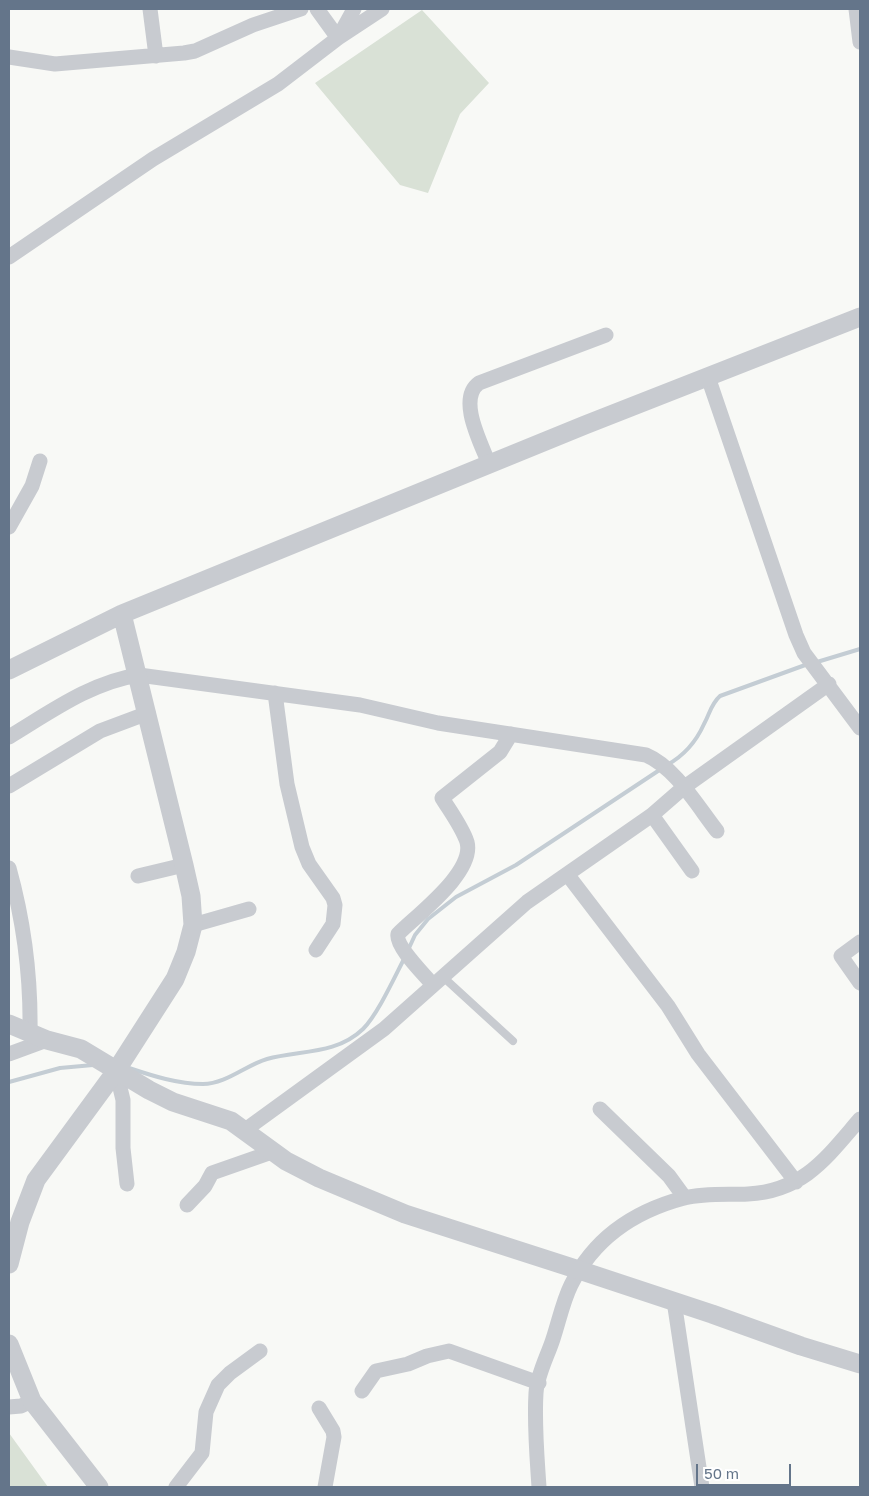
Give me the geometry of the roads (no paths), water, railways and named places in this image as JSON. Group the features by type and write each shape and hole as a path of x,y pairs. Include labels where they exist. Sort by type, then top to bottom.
{"street":[{"path":"150,9 156,56"},
{"path":"9,57 54,64 195,51 253,25 301,9"},
{"path":"318,9 338,38"},
{"path":"338,38 354,9"},
{"path":"9,257 153,159 278,84 338,38 382,9"},
{"path":"856,9 860,42"},
{"path":"9,670 122,614 489,464 860,317"},
{"path":"489,464 470,409 468,398 471,389 485,381 606,335"},
{"path":"708,377 790,619 804,653 860,728"},
{"path":"9,527 32,486 40,461"},
{"path":"9,1264 20,1222 36,1180 116,1071 175,979 186,952 193,925 191,896 139,675 122,614"},
{"path":"9,737 94,688 119,678 139,675 275,693 360,705 438,723 646,755 656,759 670,772 717,831"},
{"path":"245,1130 384,1029 527,902 652,815 683,788 829,684"},
{"path":"275,693 287,784 302,847 309,864 333,898 335,905 333,924 316,950"},
{"path":"9,786 100,731 148,713"},
{"path":"438,980 401,948 397,938 398,934 451,882 462,869 468,856 467,842 442,798 500,752 511,734"},
{"path":"652,815 692,871"},
{"path":"138,876 184,866"},
{"path":"9,868 21,911 31,1000 39,1036"},
{"path":"567,874 668,1006 698,1054 796,1182"},
{"path":"193,925 249,910"},
{"path":"860,942 841,956 860,983"},
{"path":"9,1024 81,1049 116,1071 173,1102 231,1121 272,1152 318,1178 405,1214 674,1301 800,1346 860,1364"},
{"path":"9,1054 39,1036"},
{"path":"116,1071 124,1100 123,1148 127,1184"},
{"path":"600,1109 665,1172 685,1198"},
{"path":"539,1487 536,1390 570,1287 579,1270 600,1242 631,1220 657,1207 685,1198 706,1194 773,1191 796,1182 820,1165 860,1119"},
{"path":"187,1205 205,1186 212,1173 272,1152"},
{"path":"674,1301 702,1487"},
{"path":"9,1344 21,1404 99,1487"},
{"path":"176,1487 202,1453 206,1412 218,1384 230,1372 260,1351"},
{"path":"362,1391 376,1371 408,1364 427,1356 449,1351 538,1383"},
{"path":"9,1366 21,1404 84,1487"},
{"path":"319,1408 334,1437 325,1487"}],"lane":[{"path":"438,980 513,1041"}],"waterway":[{"path":"817,662 860,649"},
{"path":"667,765 685,752 694,742 713,705 720,696 808,664"},
{"path":"409,948 415,935 428,919 456,897 516,865 661,769"},
{"path":"129,1068 156,1077 203,1084 228,1078 251,1065 267,1059 329,1048 352,1037 369,1022 405,957"},
{"path":"9,1082 60,1068 93,1065"}]}
